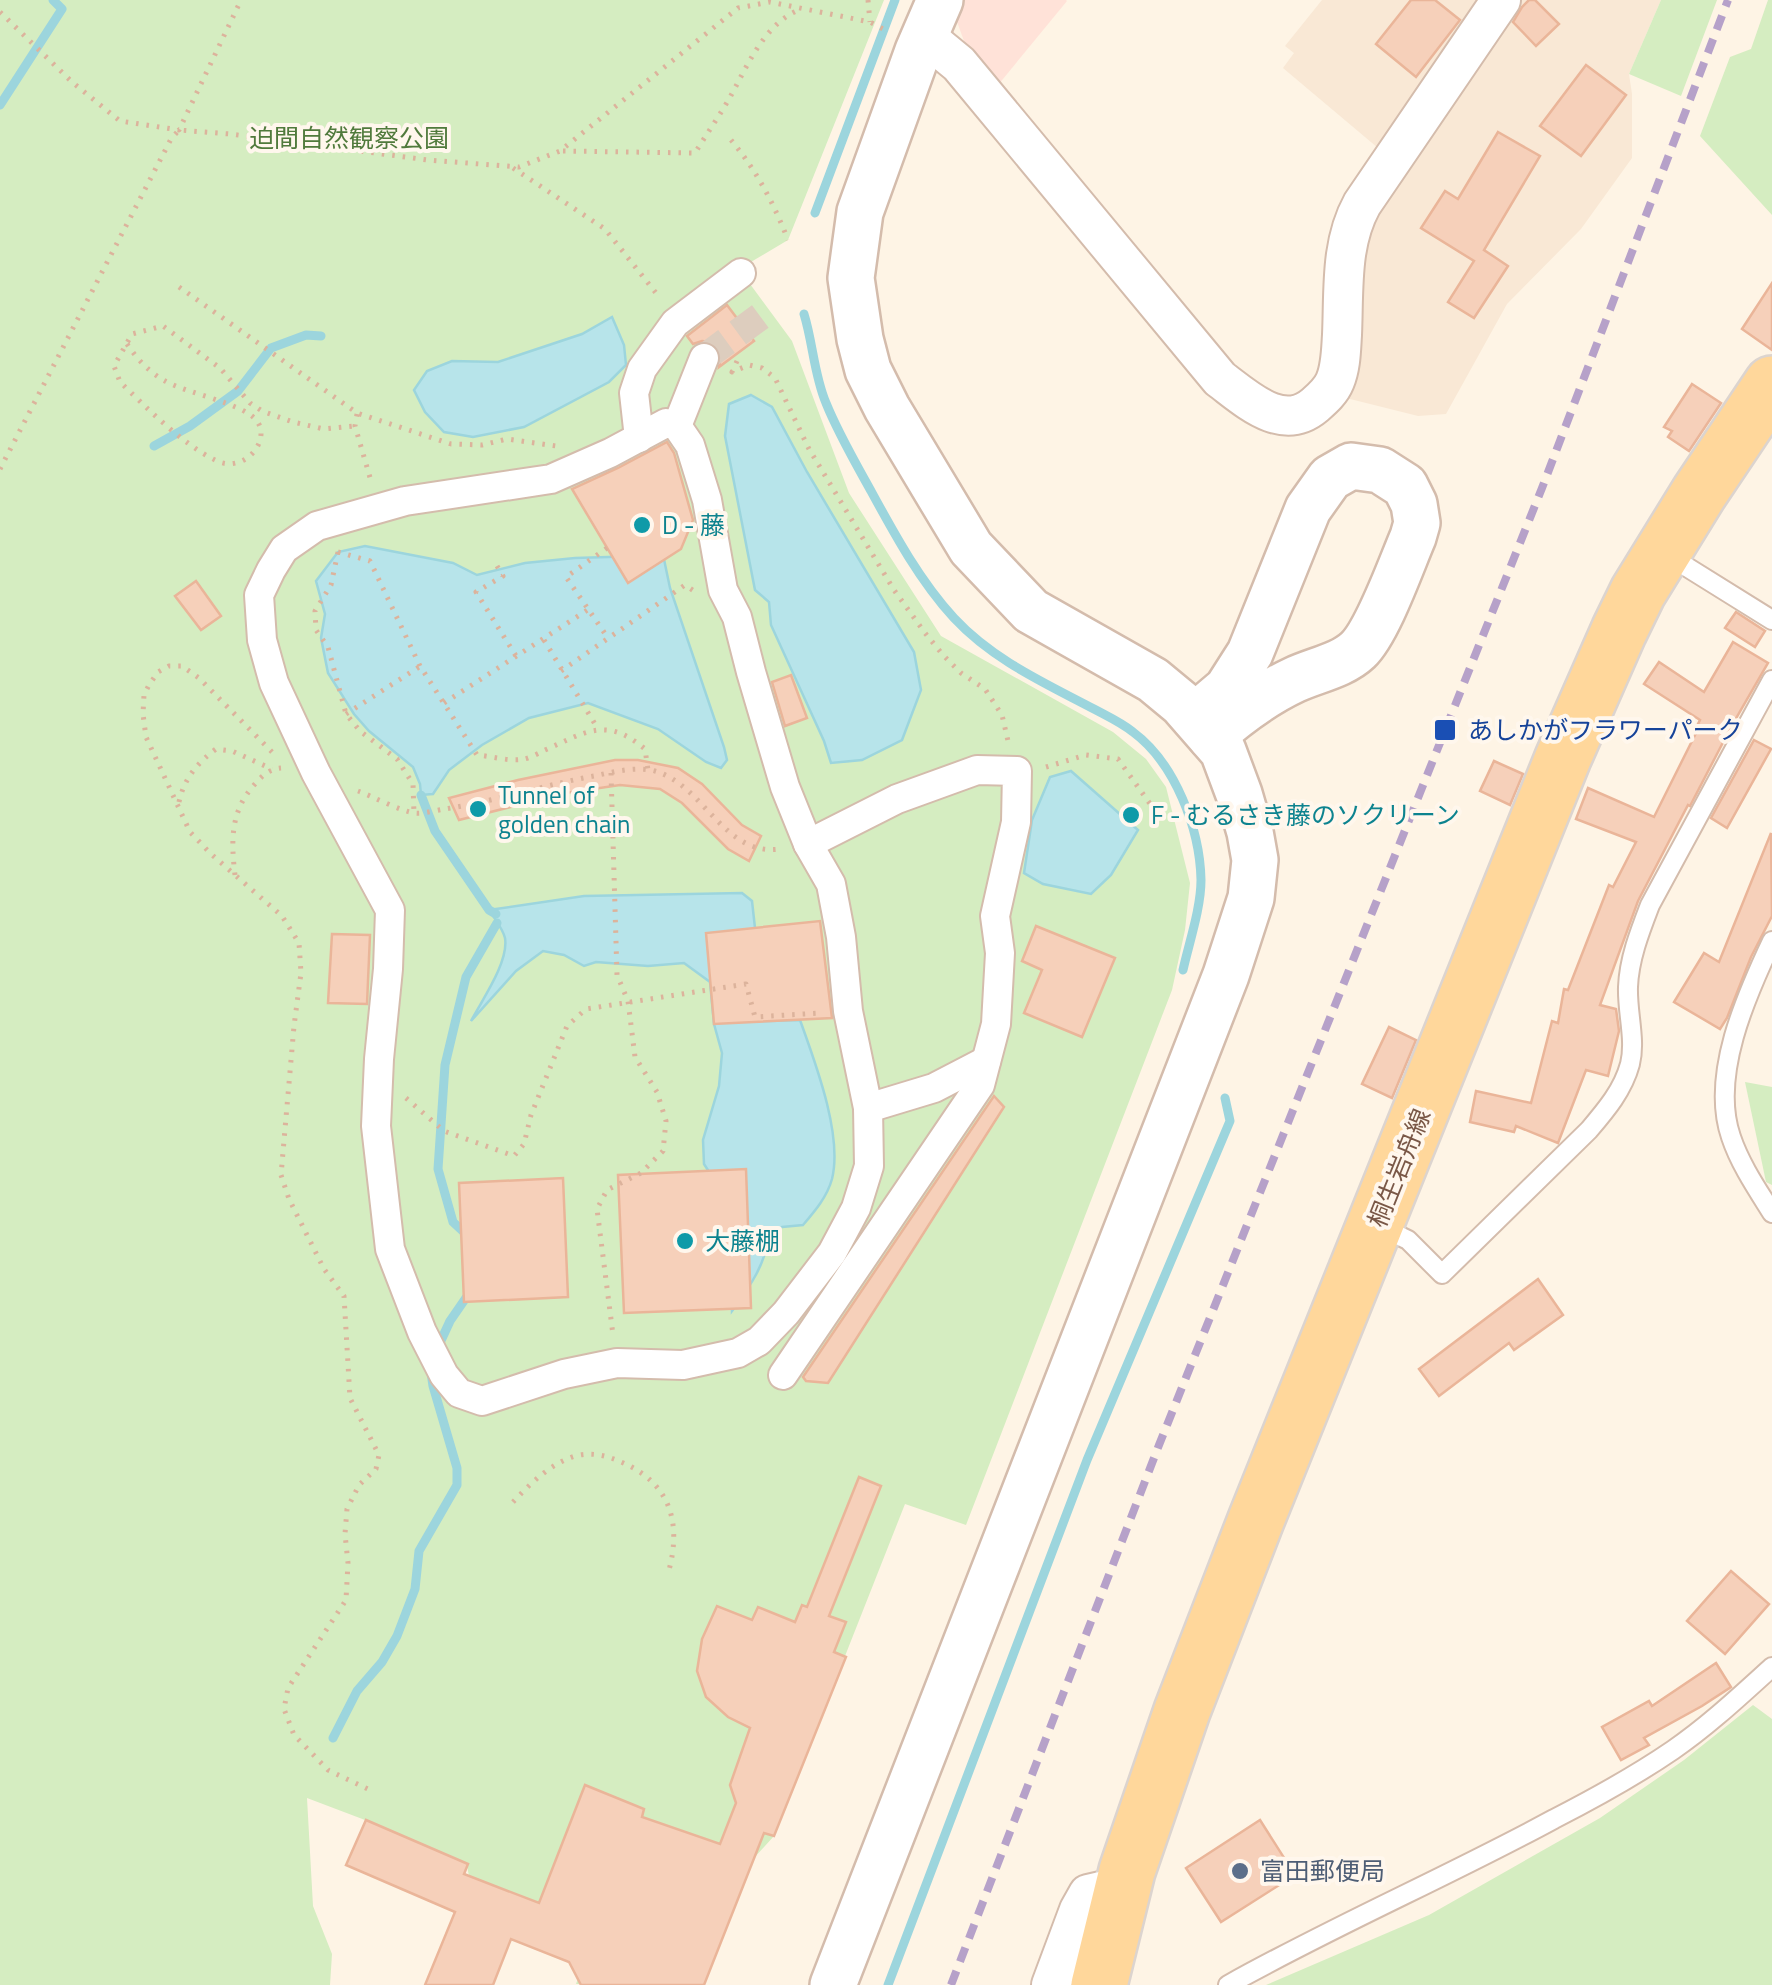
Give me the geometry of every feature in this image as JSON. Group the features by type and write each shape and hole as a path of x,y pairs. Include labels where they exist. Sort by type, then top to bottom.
{"main road":[{"name":"桐生岩舟線","path":"1098,1985 1142,1824 1182,1712 1571,740 1619,631 1662,552 1772,384"}],"street":[{"path":"833,1985 1226,975 1251,898 1255,860 1250,832 1223,751 1182,704 1153,680 1031,611 970,548 868,370 851,278 860,212 928,29 1220,379 1259,408 1282,416 1304,414 1335,383 1348,237 1353,222 1501,0"},
{"path":"638,438 634,393 642,369 675,323 741,273"},
{"path":"677,426 704,358"},
{"path":"666,423 677,426 690,445 707,500 723,590 737,617 785,788 808,844 831,884 842,937 848,1011 868,1108 869,1166 856,1208 832,1254 786,1313 759,1341 738,1354 684,1365 617,1363 564,1374 482,1401 467,1398 444,1375 422,1332 390,1250 376,1126 390,910 307,772 262,640 259,595 284,550 317,526 405,501 551,479 666,423"},
{"path":"1351,466 1380,470 1405,486 1414,504 1413,537 1370,634 1359,649 1202,727 1250,653 1308,509 1330,478 1351,466"},
{"path":"759,1341 774,1357 785,1384 980,1085 996,1024 1000,952 995,916 1016,822 1017,772 977,770 897,799 808,844"},
{"path":"868,1108 934,1088 986,1061"},
{"path":"1051,1985 1088,1894 1102,1891 1121,1895"}],"lane":[{"path":"1662,552 1772,620"},
{"path":"1376,1225 1408,1240 1442,1274 1589,1130 1610,1104 1632,1060 1628,987 1638,935 1650,905 1772,680"},
{"path":"1772,941 1752,982 1738,1027 1726,1074 1724,1105 1730,1136 1772,1213"},
{"path":"1228,1985 1471,1864 1607,1791 1674,1750 1772,1667"}],"path":[{"path":"0,468 179,130 241,0"},
{"path":"868,0 870,22"},
{"path":"0,12 72,82 120,121 428,160 518,167 560,151 738,8 770,2 804,8 870,22 900,37 928,29"},
{"path":"560,151 695,153 758,46 788,14 804,8"},
{"path":"732,140 751,164 788,240"},
{"path":"510,166 606,229 666,305"},
{"path":"179,287 357,413 451,444 482,445 507,439 564,447"},
{"path":"127,344 138,361 165,381 246,412 258,422 261,434 252,455 242,463 220,464 198,450 120,382 114,366 132,334 163,326 220,368 262,411 324,429 355,426"},
{"path":"736,362 732,372 749,365 762,368 775,378 809,449 894,590 924,633 962,673 985,689 1002,715 1017,772 1086,755 1118,760 1153,808"},
{"path":"607,548 566,577 608,638"},
{"path":"414,814 413,784 396,759 360,731 346,714 328,647 316,630 315,611 331,585 338,552 370,561 420,666 477,755 524,759 598,729 616,731 636,741 645,749 648,770"},
{"path":"497,566 503,576 476,592 516,656"},
{"path":"561,671 685,585"},
{"path":"444,703 589,610"},
{"path":"544,640 598,729"},
{"path":"368,1789 328,1770 294,1735 284,1710 288,1688 346,1600 346,1509 359,1485 376,1469 379,1455 350,1398 344,1296 324,1269 281,1176 302,973 299,943 282,916 190,832 146,737 144,695 158,672 169,666 182,666 199,678 279,759 414,814 472,805 611,772 648,770 677,782 730,833 747,844 762,850 808,844"},
{"path":"346,714 420,666"},
{"path":"178,805 191,774 216,749 232,751 272,769 284,767 307,772"},
{"path":"235,874 235,814 244,796 272,769"},
{"path":"611,772 618,975 628,1002 634,1058 657,1092 666,1122 664,1151 642,1173 607,1190 598,1209 617,1363"},
{"path":"378,1069 444,1131 514,1156 524,1144 531,1115 567,1026 586,1009 746,984 755,1017 848,1011"},
{"path":"514,1502 534,1480 574,1457 592,1453 628,1465 646,1474 671,1511 675,1534 669,1570"}],"shaded area":[{"path":"960,0 1067,1 998,85 964,41 956,19"},
{"path":"1322,0 1488,0 1384,153 1283,68 1294,53 1285,46"},
{"path":"1514,0 1661,0 1629,74 1632,158 1581,229 1507,304 1446,414 1418,416 1338,396 1354,251"}],"green space":[{"name":"迫間自然観察公園","path":"0,0 884,0 788,240 739,269 792,341 849,493 941,636 1113,732 1146,759 1166,787 1190,883 1172,990 966,1525 905,1504 774,1836 754,1858 704,1985 576,1984 582,1967 493,1932 509,1892 469,1876 467,1866 448,1909 346,1865 365,1820 307,1798 313,1906 332,1954 330,1985 0,1985"},
{"path":"1661,0 1717,0 1681,96 1629,74"},
{"path":"1768,0 1772,0 1772,215 1700,136 1730,57 1751,49"},
{"path":"1745,1082 1772,1087 1772,1185 1766,1182"},
{"path":"1753,1705 1772,1719 1772,1985 1266,1985 1429,1915 1600,1818 1684,1760"}],"water":[{"path":"612,317 624,345 626,365 609,382 524,427 473,437 444,432 425,412 414,390 427,371 452,361 498,362 582,334"},
{"path":"751,395 772,407 914,652 921,690 902,740 862,760 831,763 771,625 769,602 755,590 725,436 729,404"},
{"path":"661,545 670,588 724,747 727,760 721,768 658,729 588,703 529,718 449,770 433,794 421,795 413,767 369,731 328,673 321,638 325,614 316,581 338,552 365,546 453,563 477,575 525,563 641,556"},
{"path":"1071,771 1138,830 1111,875 1091,894 1043,884 1024,873 1032,820 1050,777"},
{"path":"742,893 752,901 755,928 735,1022 800,1020 826,1099 834,1161 827,1192 803,1225 768,1233 761,1265 732,1311 715,1181 704,1164 703,1140 719,1086 722,1053 714,1024 710,982 684,963 648,966 596,962 584,966 564,955 543,951 516,971 471,1021 494,981 505,948 504,935 489,910 584,896"}],"building":[{"path":"1411,0 1435,0 1460,20 1416,77 1376,44"},
{"path":"1529,0 1535,0 1559,24 1536,46 1513,22"},
{"path":"1586,65 1626,95 1581,156 1540,126"},
{"path":"1498,132 1540,156 1484,250 1508,266 1474,318 1448,302 1474,261 1421,228 1445,191 1458,199"},
{"path":"1772,283 1772,350 1742,329"},
{"path":"727,305 754,341 719,367 721,356 717,346 702,341 693,344 687,336"},
{"path":"1692,384 1721,403 1689,451 1668,437 1672,431 1664,427"},
{"name":"D - 藤","path":"667,442 674,453 693,520 681,549 628,583 572,489"},
{"path":"196,581 221,616 201,630 175,596"},
{"path":"1736,612 1765,631 1755,647 1725,628"},
{"path":"1733,642 1768,663 1638,901 1600,1005 1616,1009 1619,1031 1608,1076 1586,1070 1558,1143 1516,1126 1514,1132 1470,1122 1476,1091 1531,1103 1552,1021 1558,1023 1564,989 1568,990 1609,885 1613,887 1636,842 1576,819 1588,788 1654,817 1700,725 1700,720 1644,684 1659,662 1704,692"},
{"path":"791,675 807,718 785,726 772,682"},
{"path":"1754,740 1771,749 1727,828 1711,818"},
{"name":"Tunnel of golden chain","path":"615,760 678,768 702,784 742,825 761,836 749,861 728,849 682,803 660,789 620,785 566,793 459,820 449,798 518,780"},
{"path":"1494,761 1523,774 1510,805 1480,791"},
{"path":"1771,833 1772,916 1720,1029 1674,1002 1704,953 1719,962"},
{"path":"820,921 832,1018 714,1024 706,933"},
{"path":"1036,926 1115,958 1082,1037 1024,1013 1042,970 1022,961"},
{"path":"332,934 370,935 367,1004 328,1003"},
{"path":"1389,1027 1416,1040 1392,1098 1362,1084"},
{"path":"994,1096 1004,1107 828,1383 806,1381 803,1377"},
{"name":"大藤棚","path":"746,1169 751,1308 624,1313 618,1175"},
{"path":"563,1178 568,1297 464,1302 459,1183"},
{"path":"1538,1279 1563,1315 1514,1350 1509,1343 1439,1396 1419,1369"},
{"path":"859,1477 881,1486 829,1616 846,1622 834,1652 846,1657 774,1836 764,1833 704,1985 581,1985 569,1962 511,1939 493,1985 425,1985 455,1912 346,1865 366,1820 468,1864 464,1874 539,1903 585,1785 644,1809 642,1817 720,1844 736,1803 730,1785 750,1728 728,1717 706,1697 697,1671 702,1639 717,1606 752,1620 758,1607 795,1622 802,1605 807,1607"},
{"path":"1731,1571 1769,1604 1725,1654 1687,1621"},
{"path":"1716,1663 1731,1687 1644,1738 1649,1745 1621,1760 1602,1727 1649,1701 1652,1706"},
{"name":"富田郵便局","path":"1260,1820 1295,1875 1221,1922 1186,1868"}],"waterway":[{"path":"0,105 62,9 53,0"},
{"path":"815,213 895,0"},
{"path":"804,314 819,381 836,425 899,541 942,604 985,646 1129,729 1148,745 1173,779 1190,819 1200,860 1197,914 1183,970"},
{"path":"154,446 238,391 271,348 306,335 321,336"},
{"path":"421,795 435,831 489,910 496,914"},
{"path":"467,1235 453,1222 438,1169 445,1065 466,977 497,923"},
{"path":"888,1985 1087,1460 1230,1121 1225,1098"},
{"path":"438,1347 470,1292"},
{"path":"333,1738 357,1691 382,1662 397,1636 415,1589 419,1551 457,1485 457,1468 431,1372"}],"tunnel":[{"path":"704,358 769,310"}],"railway":[{"path":"951,1985 1159,1445 1542,488 1728,0"}],"place":[{"name":"D - 藤","path":"642,525"},
{"name":"あしかがフラワーパーク","path":"1445,730"},
{"name":"Tunnel of golden chain","path":"478,809"},
{"name":"F - むるさき藤のソクリーン","path":"1131,815"},
{"name":"大藤棚","path":"685,1241"},
{"name":"富田郵便局","path":"1240,1871"}]}
